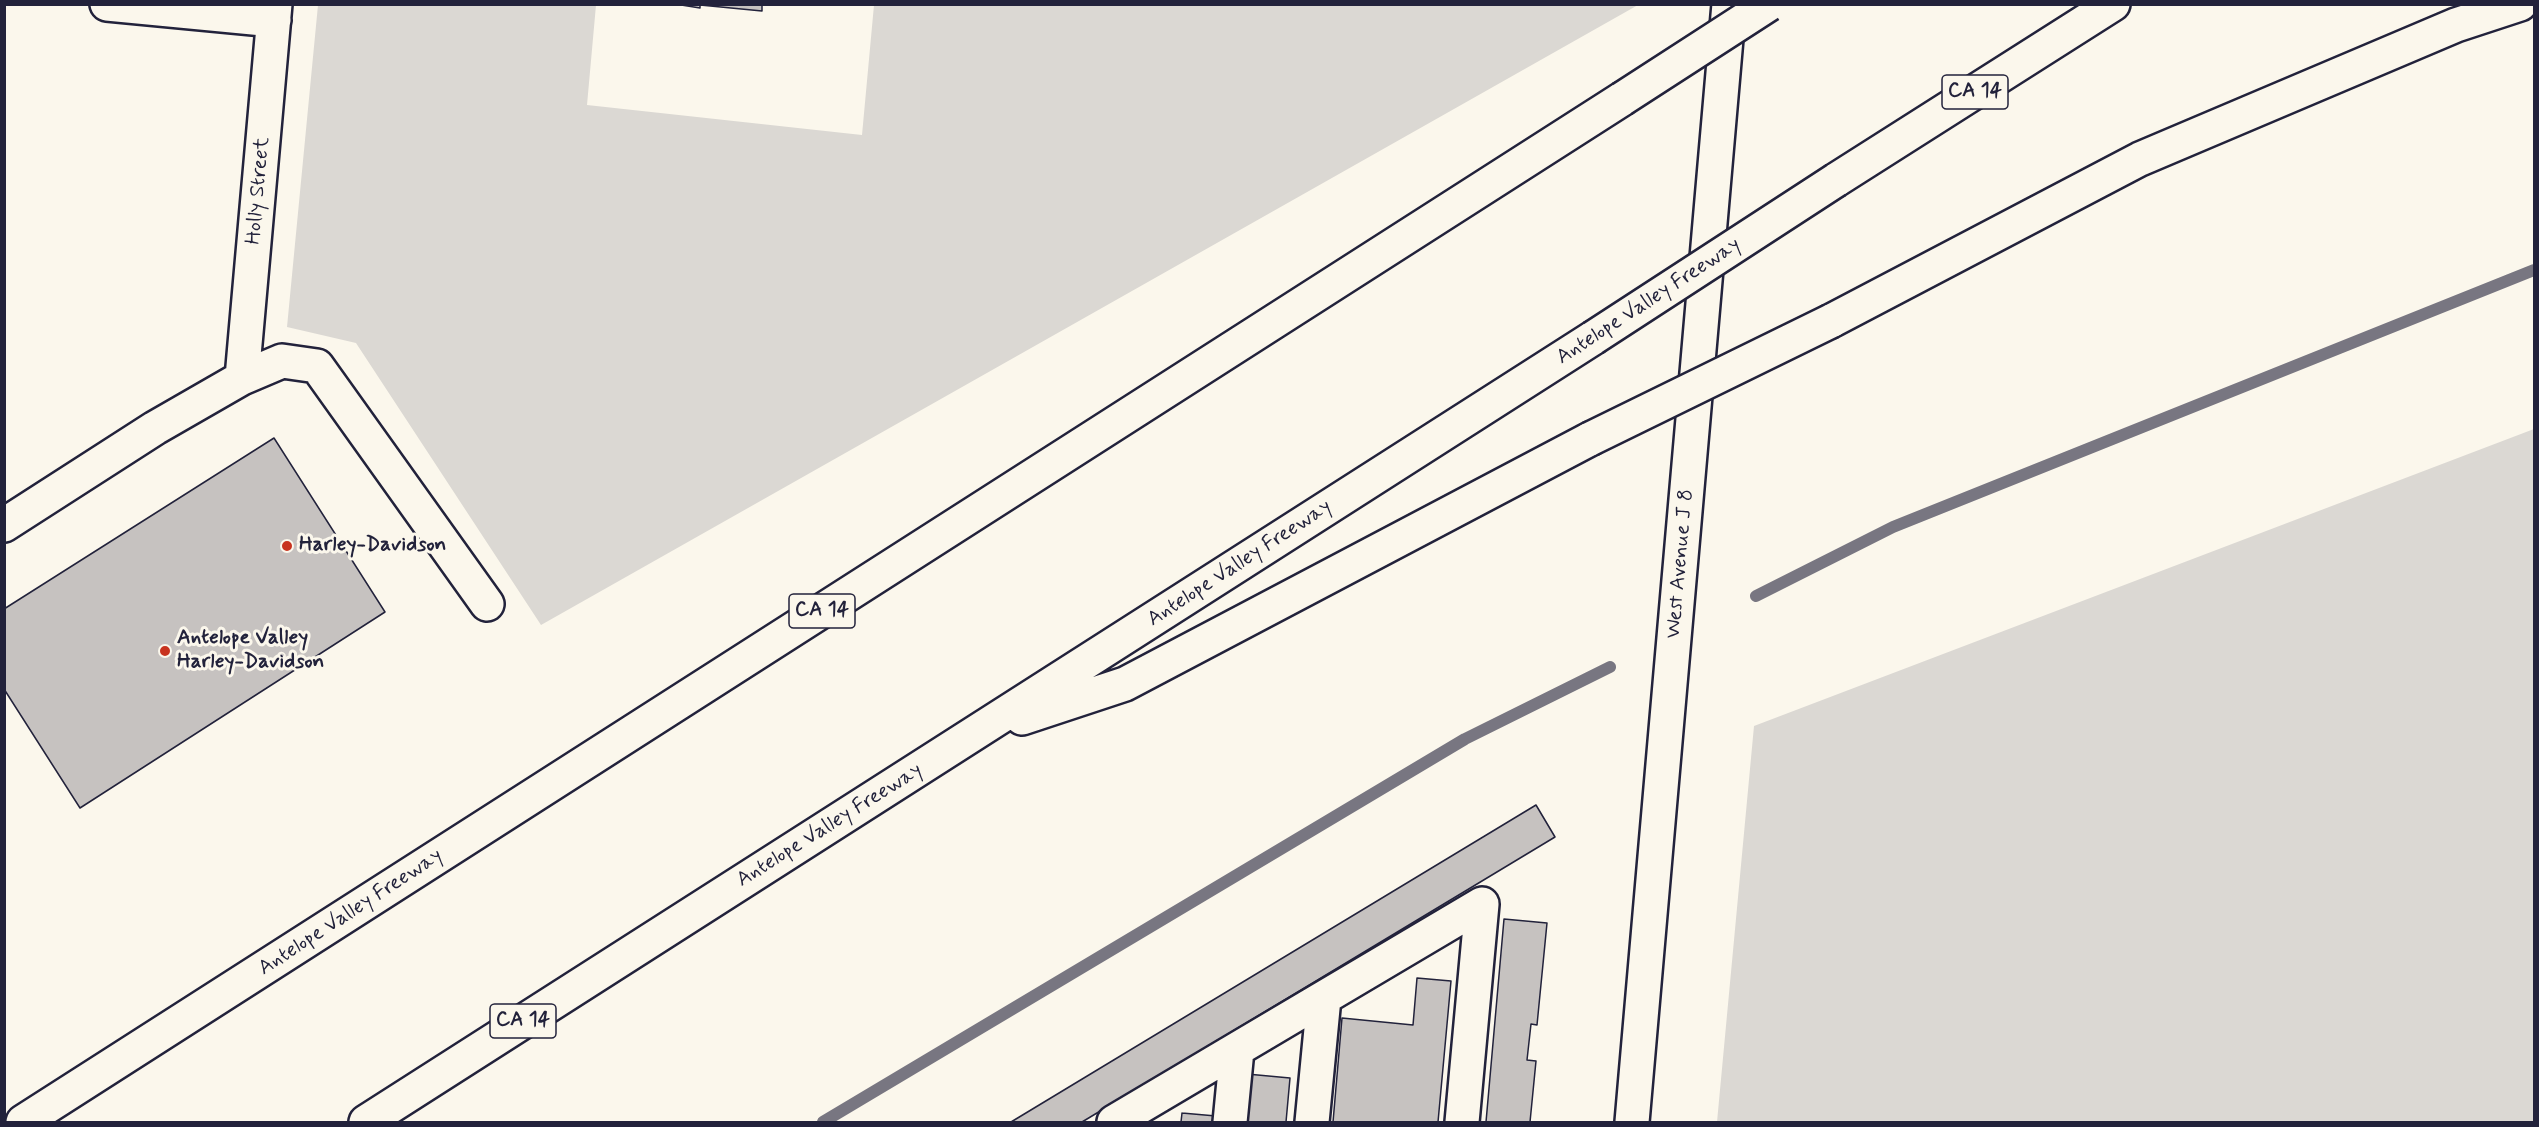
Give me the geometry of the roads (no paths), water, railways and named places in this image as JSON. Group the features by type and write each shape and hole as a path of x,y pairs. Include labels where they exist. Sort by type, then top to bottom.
{"main road":[{"path":"107,4 275,12"},
{"name":"West Avenue J 8","path":"1632,1122 1729,4"},
{"name":"Antelope Valley Freeway","path":"23,1122 1769,4"},
{"name":"Antelope Valley Freeway","path":"366,1122 2113,4"},
{"path":"975,734 1125,684 1590,439 1831,321 2140,159 2456,25 2520,4"},
{"name":"Holly Street","path":"242,378 275,12"},
{"path":"4,525 155,428 242,378 282,361 317,366 487,604"},
{"path":"1114,1122 1159,1109 1237,1050 1482,904 1462,1122"},
{"path":"1312,1122 1324,998"},
{"path":"1230,1122 1237,1050"}],"waterway":[{"path":"1756,596 1893,527 2534,270"},
{"path":"823,1122 1465,739 1610,667"}],"place":[{"name":"Harley-Davidson","path":"287,546"},
{"name":"Antelope Valley Harley-Davidson","path":"165,651"}]}
